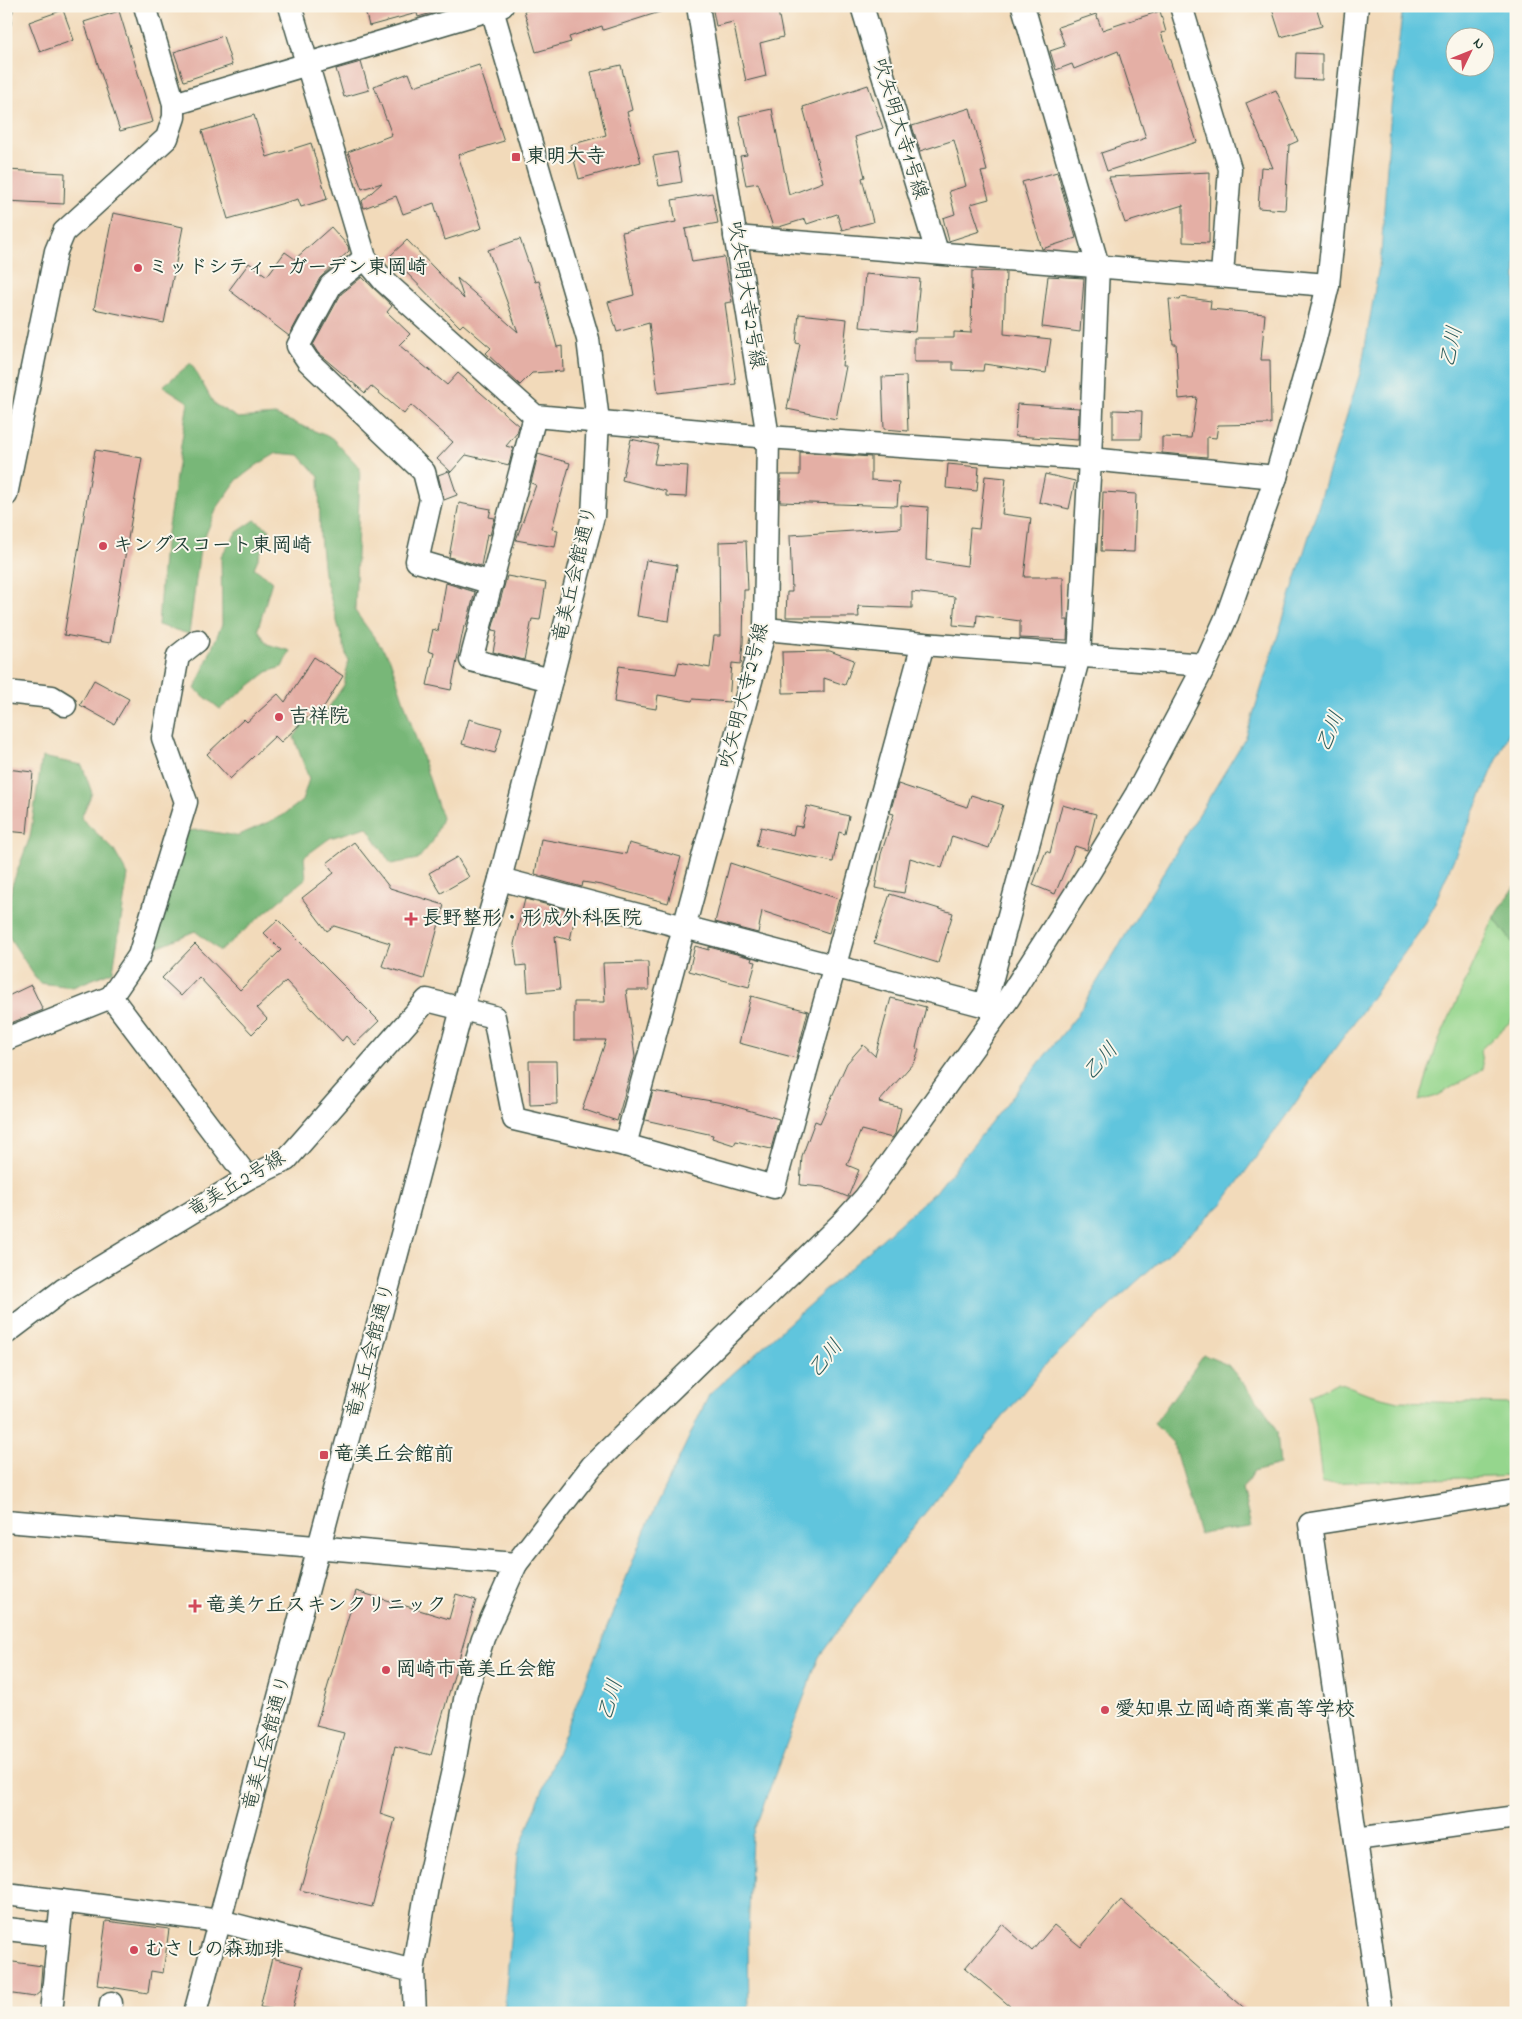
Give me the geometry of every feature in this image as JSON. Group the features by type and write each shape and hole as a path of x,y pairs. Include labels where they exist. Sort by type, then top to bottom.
{"street":[{"path":"6,495 56,251 64,232 167,138 174,117 174,104 146,6"},
{"path":"290,6 365,258 384,281 535,416 768,436 1090,459 1276,477"},
{"name":"吹矢明大寺2号線","path":"624,1144 765,629 768,436 698,6"},
{"name":"吹矢明大寺1号線","path":"862,6 936,252"},
{"path":"992,1007 1079,656 1098,266 1022,6"},
{"path":"1181,6 1230,169 1222,275"},
{"path":"174,104 495,7"},
{"name":"竜美丘会館通り","path":"195,2013 462,1009 500,879 593,516 598,421 588,339 495,7"},
{"path":"415,2013 413,1971 428,1881 451,1779 466,1694 483,1638 516,1564 592,1466 850,1215 916,1129 992,1007 1090,871 1136,795 1205,665 1227,616 1276,477 1315,339 1328,285 1350,12"},
{"path":"735,237 1328,285"},
{"path":"365,258 331,285 298,346 308,361 424,472 431,499 417,561 492,583"},
{"path":"535,416 471,660 551,680"},
{"path":"765,629 923,644 1205,665"},
{"path":"6,1039 111,997 139,956 186,802 163,738 178,656 197,641"},
{"path":"462,1009 494,1017 514,1119 624,1144 774,1187 923,644"},
{"path":"6,692 52,697 65,705"},
{"path":"500,879 992,1007"},
{"path":"111,997 248,1178"},
{"name":"竜美丘2号線","path":"6,1333 63,1290 248,1178 286,1160 426,1000 462,1009"},
{"path":"1381,2013 1310,1524 1516,1492"},
{"path":"6,1521 516,1564"},
{"path":"1356,1839 1516,1817"},
{"path":"6,1894 220,1921 413,1971"},
{"path":"51,2013 62,1901"},
{"path":"7,1928 58,1935"}],"green space":[{"path":"191,363 214,404 238,418 275,415 332,438 360,468 355,611 390,659 442,818 433,841 418,859 391,864 367,827 330,838 304,857 306,878 220,951 195,931 148,951 176,831 201,830 237,836 282,816 302,801 309,779 294,737 304,723 323,716 344,685 348,661 324,574 320,536 319,477 299,455 277,453 237,480 217,508 200,548 189,634 158,625 163,557 188,402 163,386"},
{"path":"255,520 270,530 254,568 272,581 258,629 267,644 290,651 282,667 267,672 220,709 195,689 222,624 221,556 236,533"},
{"path":"42,757 82,765 92,793 81,818 113,849 128,875 113,971 73,987 39,983 6,932 12,885 30,837"},
{"path":"1516,885 1516,947 1494,918"},
{"path":"1494,918 1516,947 1516,1008 1511,1021 1480,1050 1483,1069 1437,1096 1419,1101 1437,1045"},
{"path":"1204,1355 1228,1365 1264,1409 1277,1432 1280,1465 1253,1472 1242,1489 1251,1527 1199,1534 1173,1443 1154,1424"},
{"path":"1338,1382 1369,1394 1398,1401 1509,1404 1516,1445 1516,1476 1322,1483 1316,1425 1310,1396"}],"water":[{"name":"乙川","path":"1403,6 1516,6 1516,716 1426,923 1222,1204 1047,1363 912,1529 819,1657 752,1836 748,1936 749,2013 504,2013 517,1855 645,1530 709,1395 938,1189 1075,1018 1246,737 1361,370 1381,254 1391,107"}],"building":[{"path":"364,6 455,6 418,17 417,13 369,26"},
{"path":"544,6 665,6 666,10 603,30 602,26 569,37 571,42 536,52 524,11"},
{"path":"712,6 777,6 783,37 760,43 766,76 746,81 733,22 716,26"},
{"path":"1283,6 1316,6 1322,26 1281,37 1272,9"},
{"path":"63,10 74,40 40,52 29,22"},
{"path":"119,11 153,122 120,131 84,22"},
{"path":"1160,11 1166,32 1161,33 1197,142 1107,171 1101,153 1146,138 1118,51 1074,69 1072,64 1056,70 1050,51 1065,46 1058,27 1096,14 1102,30"},
{"path":"223,36 232,65 184,81 174,52"},
{"path":"1296,53 1322,54 1322,80 1295,79"},
{"path":"361,62 369,90 344,97 336,69"},
{"path":"479,65 504,141 458,155 482,228 445,240 434,203 403,214 396,196 364,208 362,201 382,183 362,189 348,152 392,135 374,86 409,73 414,86"},
{"path":"621,65 632,110 627,112 641,162 579,179 570,145 606,135 591,72"},
{"path":"868,85 883,128 855,137 865,177 862,178 873,222 842,230 837,214 807,224 805,219 773,227 758,183 746,185 740,156 747,155 739,116 772,109 789,195 823,182 803,107"},
{"path":"1276,90 1298,141 1289,145 1285,210 1258,208 1261,167 1273,168 1246,103"},
{"path":"970,108 987,171 981,172 989,199 971,204 980,231 949,241 943,218 955,214 949,191 966,186 954,140 920,151 912,126"},
{"path":"254,115 267,157 311,143 327,199 301,207 298,199 228,219 202,131"},
{"path":"677,152 682,182 659,186 653,156"},
{"path":"6,170 65,173 64,204 6,201"},
{"path":"1057,172 1076,238 1042,249 1022,182"},
{"path":"1210,172 1209,243 1183,242 1183,205 1125,223 1109,177"},
{"path":"712,193 718,223 685,229 692,262 724,257 732,302 725,303 736,384 658,393 649,323 617,332 608,302 634,295 622,232 676,222 672,200"},
{"name":"ミッドシティーガーデン東岡崎","path":"113,213 183,227 164,323 94,309"},
{"path":"331,227 348,246 349,251 320,278 289,336 229,290 249,263 267,276 285,252 295,259"},
{"path":"520,239 535,282 539,281 557,347 562,346 563,371 532,373 520,385 486,353 491,348 463,324 460,327 390,256 407,240 464,299 457,278 518,332 488,250"},
{"path":"972,271 1006,272 1004,334 1051,339 1046,373 984,364 983,371 953,370 953,362 914,362 914,338 954,338 954,332 971,333"},
{"path":"865,274 920,279 915,332 860,327"},
{"path":"1048,276 1084,278 1080,332 1042,327"},
{"path":"362,277 392,306 387,312 410,334 399,345 447,385 458,373 519,426 517,433 506,446 513,448 509,465 466,455 451,472 437,459 453,442 411,405 404,414 371,386 365,393 318,353 313,345 341,294"},
{"path":"1181,297 1211,301 1210,309 1265,314 1261,360 1270,360 1271,424 1218,425 1216,438 1207,437 1207,457 1162,453 1162,437 1191,438 1197,397 1179,399 1176,344 1173,344 1169,299 1180,300"},
{"path":"799,314 847,319 842,366 846,366 836,419 787,409 800,344 796,343"},
{"path":"906,376 908,431 884,429 882,377"},
{"path":"1017,404 1079,408 1078,440 1015,436"},
{"path":"1113,410 1142,411 1141,439 1113,439"},
{"path":"631,439 658,445 654,464 688,466 686,497 666,496 666,491 622,480"},
{"name":"キングスコート東岡崎","path":"95,450 142,458 110,643 64,635"},
{"path":"800,452 871,457 871,480 899,482 897,506 780,502 781,475 800,475"},
{"path":"538,454 570,463 552,529 558,530 555,547 516,540 536,485 531,483"},
{"path":"948,464 979,467 977,491 946,488"},
{"path":"449,471 457,495 444,500 438,475"},
{"path":"1045,474 1075,481 1069,509 1039,502"},
{"path":"985,476 1006,478 1002,514 1031,518 1024,577 1063,577 1064,620 1068,620 1067,640 1020,638 1020,621 977,615 976,627 953,625 955,597 912,592 912,608 858,606 859,617 786,617 787,592 792,592 790,535 901,528 901,505 928,507 926,560 967,566 970,528 979,529"},
{"path":"1103,492 1136,494 1134,552 1101,551"},
{"path":"459,503 491,509 489,517 495,518 490,535 487,534 481,566 449,557"},
{"path":"746,541 748,590 744,590 741,664 732,663 729,702 693,699 692,701 658,695 656,709 614,702 619,666 676,674 679,662 710,668 714,636 720,636 719,542"},
{"path":"646,560 677,565 669,621 637,616"},
{"path":"507,576 546,583 540,620 532,619 524,660 493,652 497,631 492,630"},
{"path":"446,583 475,592 466,626 464,626 451,690 427,685 434,653 428,651 433,629 438,631"},
{"path":"830,651 854,660 845,685 824,678 824,692 783,693 782,652"},
{"path":"314,657 343,676 322,710 319,707 281,742 275,736 230,779 207,754 244,719 247,722 278,694 285,702"},
{"path":"94,680 129,699 114,724 80,705"},
{"path":"469,719 502,728 495,753 462,744"},
{"path":"6,769 33,772 27,833 6,831"},
{"path":"898,784 967,807 971,795 1003,805 989,848 952,836 942,868 910,858 904,893 875,888 881,854 894,814 890,813"},
{"path":"1062,805 1096,814 1087,850 1075,846 1055,894 1033,885 1046,851 1050,853"},
{"path":"807,806 849,816 845,834 839,832 833,862 756,846 761,827 793,835 795,826 802,827"},
{"path":"541,839 626,854 629,843 681,857 668,903 601,885 583,882 582,887 535,874"},
{"path":"354,842 390,888 444,905 424,979 382,966 390,943 334,926 327,931 302,898 334,873 327,863"},
{"path":"457,857 469,877 441,893 429,873"},
{"path":"730,863 839,899 829,933 762,911 758,933 715,922"},
{"path":"890,894 953,913 938,963 874,943"},
{"path":"525,899 576,912 570,940 555,936 560,989 528,992 526,965 517,966 514,944"},
{"path":"278,920 379,1021 354,1045 346,1036 342,1041 286,981 257,1008 267,1019 252,1034 199,977 181,996 162,978 195,944 240,990 281,950 264,933"},
{"path":"695,946 709,950 709,947 752,958 751,961 756,962 749,987 689,971"},
{"path":"648,962 649,990 626,990 635,1057 617,1121 582,1109 606,1040 574,1040 574,1002 605,1002 603,963"},
{"path":"31,985 43,1010 6,1025 6,997"},
{"path":"751,996 808,1011 796,1058 739,1043"},
{"path":"891,998 926,1007 916,1048 919,1049 915,1061 879,1102 901,1108 895,1134 892,1138 861,1130 847,1165 859,1170 848,1197 823,1187 800,1185 802,1156 815,1121 820,1123 847,1063 863,1045 875,1056"},
{"path":"529,1061 556,1061 557,1104 530,1105"},
{"path":"653,1091 723,1103 779,1119 771,1149 736,1141 734,1145 712,1138 713,1135 645,1120"},
{"path":"356,1591 449,1619 456,1594 476,1600 431,1755 395,1746 380,1814 395,1819 372,1907 300,1890 344,1733 316,1726"},
{"path":"1121,1900 1250,2013 1018,2013 965,1968 1002,1924 1032,1951 1054,1925 1081,1947"},
{"name":"むさしの森珈琲","path":"106,1921 169,1929 163,1973 151,1971 148,1993 97,1985"},
{"path":"272,1958 303,1966 292,2013 260,2007"},
{"path":"6,1961 42,1966 40,1992 34,1997 6,1993"}],"railway":[{"path":"6,49 12,6"}],"place":[{"name":"東明大寺","path":"516,157"},
{"name":"ミッドシティーガーデン東岡崎","path":"138,268"},
{"name":"キングスコート東岡崎","path":"103,546"},
{"name":"吉祥院","path":"279,717"},
{"name":"長野整形・形成外科医院","path":"411,919"},
{"name":"竜美丘会館前","path":"324,1455"},
{"name":"竜美ケ丘スキンクリニック","path":"195,1606"},
{"name":"岡崎市竜美丘会館","path":"386,1670"},
{"name":"愛知県立岡崎商業高等学校","path":"1105,1710"},
{"name":"むさしの森珈琲","path":"134,1950"}]}
